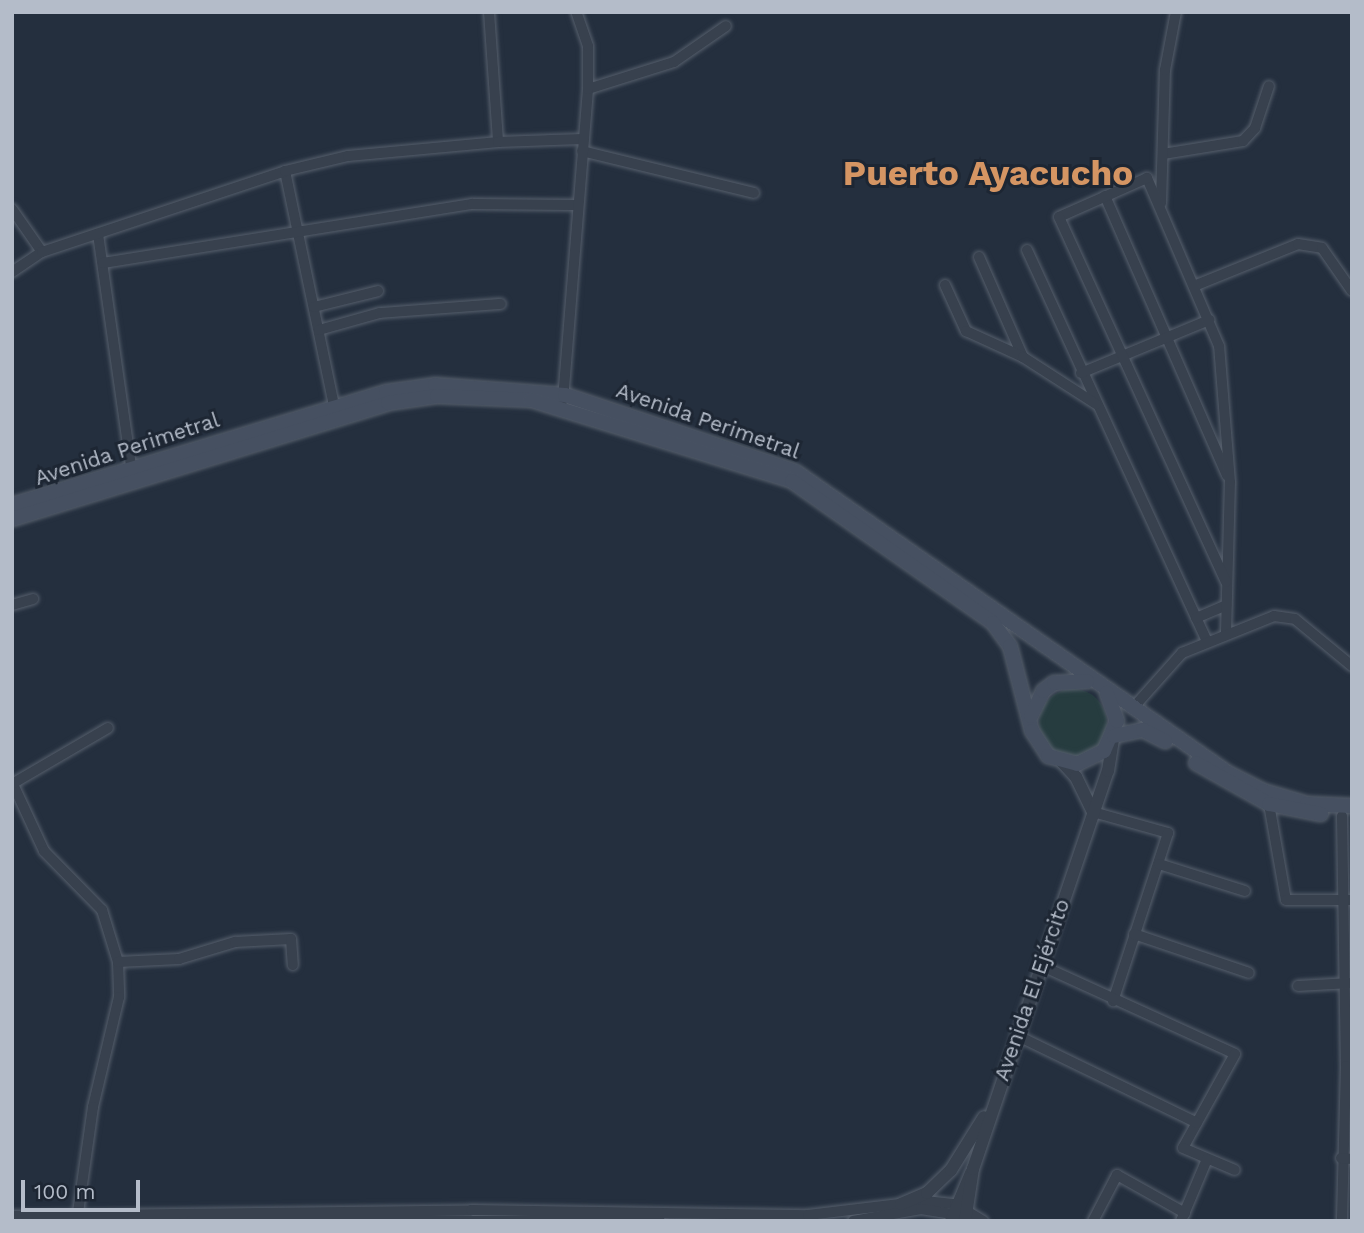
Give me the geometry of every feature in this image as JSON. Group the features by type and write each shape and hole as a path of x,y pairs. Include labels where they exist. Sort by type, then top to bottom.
{"main road":[{"name":"Avenida Perimetral","path":"12,505 133,474 435,385 563,400 796,472 975,594 1095,684 1228,773 1264,791 1348,813"},
{"name":"Avenida Perimetral","path":"563,400 792,481 993,622 1010,646 1031,716"},
{"name":"Avenida Perimetral","path":"12,519 133,474"},
{"path":"1114,737 1114,706 1095,684 1068,678 1054,683 1043,691 1031,716 1038,745 1062,762 1092,760 1114,737 1131,730 1153,733 1220,780 1269,804 1348,813"}],"street":[{"path":"489,12 498,142"},
{"path":"563,400 587,89 588,46 576,12"},
{"path":"1161,207 1165,71 1175,12"},
{"path":"587,89 674,62 726,26"},
{"path":"1163,154 1243,141 1255,128 1269,86"},
{"path":"12,272 42,252 285,171 348,156 498,142 583,139"},
{"path":"582,151 754,193"},
{"path":"285,171 336,412"},
{"path":"1226,582 1059,216 1147,178 1219,346 1230,482 1226,632"},
{"path":"1105,196 1230,482"},
{"path":"103,263 472,204 576,205"},
{"path":"12,209 42,252"},
{"path":"98,234 133,474"},
{"path":"1194,286 1298,244 1322,248 1352,292"},
{"path":"1027,250 1081,373 1206,640"},
{"path":"979,257 1023,357"},
{"path":"945,285 966,331 1023,357 1096,404"},
{"path":"314,307 378,291"},
{"path":"319,330 380,313 501,304"},
{"path":"1081,373 1209,320"},
{"path":"12,605 33,599"},
{"path":"1196,618 1226,605"},
{"path":"1133,708 1182,653 1206,640 1274,616 1296,619 1352,666"},
{"path":"77,1218 93,1107 119,997 118,962 102,910 44,851 12,783 108,728"},
{"name":"Avenida El Ejército","path":"962,1215 995,1098 1108,771 1114,737"},
{"path":"1062,762 1076,777 1093,812 1168,832 1113,1001"},
{"path":"1269,804 1286,900 1347,900"},
{"path":"1342,1221 1349,1066 1348,813"},
{"path":"1158,864 1245,891"},
{"path":"1134,934 1249,973"},
{"path":"118,962 179,959 235,942 291,939 293,965"},
{"path":"1040,965 1113,1001 1235,1054 1183,1148 1235,1170"},
{"path":"1298,986 1349,983"},
{"path":"1016,1035 1197,1123"},
{"path":"12,1216 77,1218 808,1214 901,1204 928,1193 951,1170 995,1098"},
{"path":"1093,1221 1117,1175 1183,1217 1207,1158"},
{"path":"901,1204 983,1221"},
{"path":"853,1221 921,1209 962,1215"},
{"path":"190,1221 260,1217 660,1221"}],"green space":[{"path":"1066,689 1080,689 1092,694 1102,704 1107,723 1102,742 1092,752 1080,757 1066,757 1054,752 1044,742 1039,730 1039,716 1044,704 1054,694"}],"district":[{"name":"Puerto Ayacucho","path":"988,173"}]}
